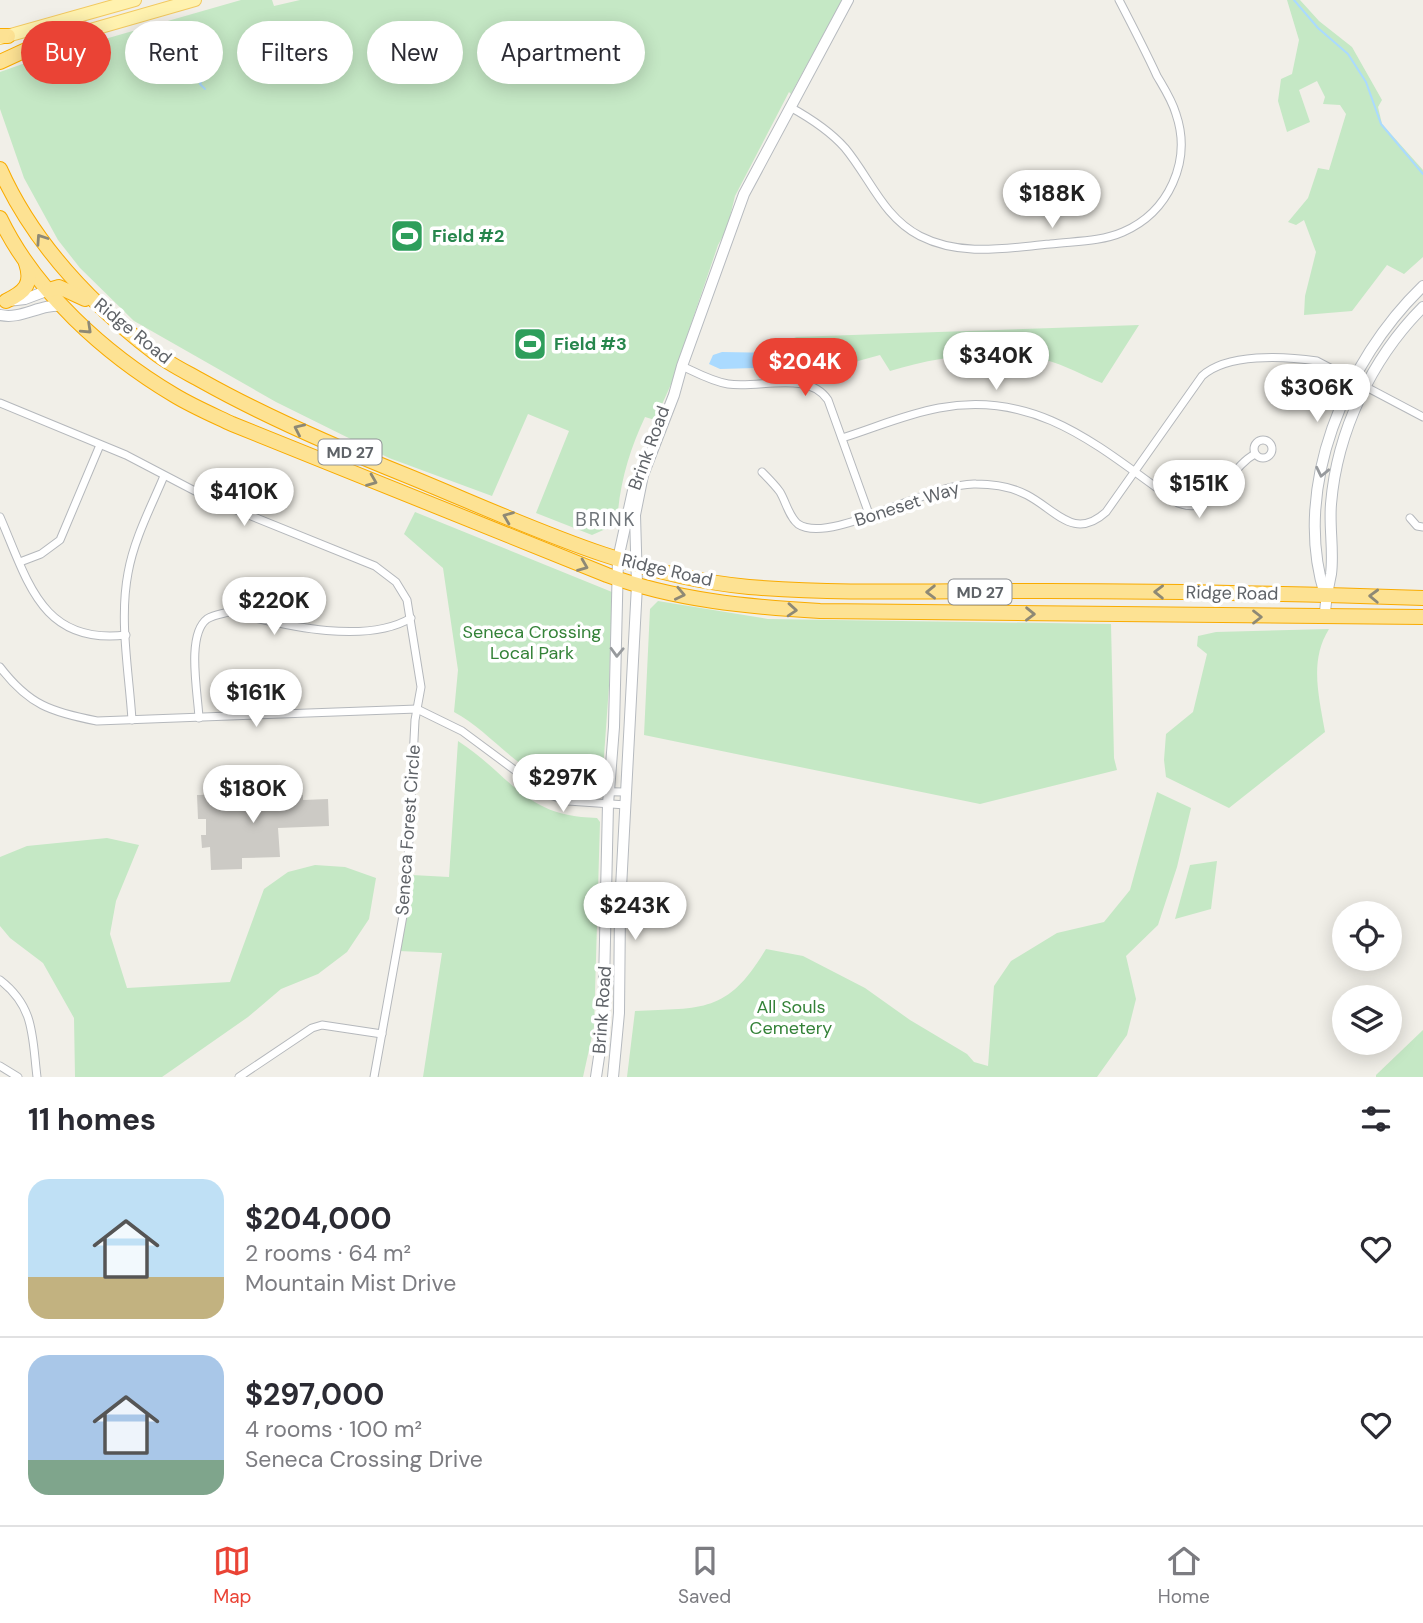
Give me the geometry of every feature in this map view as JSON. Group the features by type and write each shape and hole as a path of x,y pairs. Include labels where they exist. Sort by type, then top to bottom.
{"highway":[{"path":"0,62 21,52"},
{"name":"Ridge Road","path":"0,169 8,188 46,246 102,309 159,356 229,396 341,449 563,540 636,566 746,587 890,593 1044,591 1325,594 1423,598"},
{"name":"Ridge Road","path":"0,218 23,255 64,306 136,369 175,396 232,424 636,585 756,607 820,611 1423,617"},
{"path":"2,305 25,291 28,285 29,274 23,255"},
{"path":"49,290 59,287 71,290 102,309"}],"main road":[{"path":"3,37 135,0"},
{"name":"Brink Road","path":"596,1077 603,1030 608,798 614,727 618,559 636,478 682,366 744,194 848,0"},
{"path":"111,23 191,1"},
{"path":"0,55 21,49"},
{"path":"1325,594 1318,574 1315,500 1328,439 1352,378 1386,326 1423,286"},
{"path":"2,305 49,290"},
{"path":"2,305 20,315 49,304 64,306"},
{"path":"1325,616 1325,594 1331,573 1331,502 1344,441 1366,386 1395,338 1423,307"},
{"name":"Brink Road","path":"612,1077 619,1013 620,907 636,585 635,515 643,475 674,395 682,366"}],"street":[{"path":"790,107 816,122 843,146 893,216 911,231 945,246 984,251 1096,239 1121,233 1141,222 1162,202 1179,169 1182,147 1176,111 1119,0"},
{"name":"Boneset Way","path":"762,472 779,491 796,522 811,530 834,528 956,484 974,483 1020,492 1061,519 1071,523 1088,523 1106,512 1202,376 1222,363 1300,359 1317,362 1423,417"},
{"path":"682,366 726,384 752,386 800,383 813,386 828,400 869,514"},
{"name":"Seneca Forest Circle","path":"0,403 126,455 214,501 383,571 403,591 411,618 421,680 406,899 374,1077"},
{"path":"842,438 939,408 979,405 1008,408 1060,422 1086,437 1178,503 1200,506 1212,500 1239,464 1255,454"},
{"path":"20,562 41,554 60,540 100,445"},
{"path":"132,720 126,635 126,586 133,550 164,476"},
{"path":"0,517 38,601 66,628 100,638 126,635"},
{"path":"1410,518 1417,526 1423,527"},
{"path":"199,718 195,652 197,639 204,623 217,614 229,612 317,631 394,628 411,618"},
{"path":"0,667 15,687 31,701 50,710 97,721 417,709 462,731 529,783 557,791 608,798 625,805"},
{"path":"608,798 626,792"},
{"path":"0,979 23,1001 30,1017 37,1077"},
{"path":"239,1077 312,1028 322,1026 382,1034"},
{"path":"0,1066 18,1077"}],"green space":[{"path":"241,0 272,0 274,6 300,0 842,0 791,94 789,92 735,196 727,229 718,245 688,333 694,333 655,420 645,417 634,443 623,482 617,524 592,535 536,513 569,431 528,414 492,496 389,458 276,402 134,321 80,268 58,240 24,178 0,109 0,72 21,64 21,84 111,84 111,37 125,33 125,84 223,84 223,21 168,21"},
{"path":"1287,0 1300,0 1319,21 1352,47 1382,100 1378,107 1382,124 1423,170 1423,257 1404,274 1387,265 1352,311 1304,315 1305,296 1316,252 1304,220 1296,225 1288,222 1308,198 1318,168 1329,170 1346,114 1340,105 1323,104 1325,97 1317,81 1299,90 1310,122 1287,132 1278,101 1281,79 1292,74 1299,40"},
{"path":"1139,325 1102,383 1053,362 1027,356 968,355 928,361 890,371 880,355 840,366 825,349 794,337"},
{"name":"Seneca Crossing Local Park","path":"415,512 612,592 602,784 548,779 524,766 454,712 458,670 443,568 404,534"},
{"path":"658,601 768,619 1111,624 1114,758 1117,770 980,804 644,735 650,609"},
{"path":"1329,629 1317,666 1318,692 1325,732 1229,808 1166,777 1166,734 1193,712 1207,654 1197,646 1198,636 1216,632"},
{"path":"458,741 535,802 572,816 597,818 600,822 594,1027 583,1077 423,1077 442,953 399,951 410,904 412,875 449,877"},
{"name":"All Souls Cemetery","path":"1157,792 1191,808 1177,867 1158,925 1126,956 1136,999 1127,1035 1097,1077 627,1077 635,1011 679,1009 712,1003 739,985 766,949 803,956 865,988 910,1020 967,1054 974,1062 988,1066 994,986 1011,961 1057,933 1104,922 1130,890"},
{"path":"107,838 139,845 116,901 110,934 127,988 230,982 264,889 288,872 315,865 345,867 376,878 369,919 347,952 318,974 281,989 248,1017 162,1077 75,1077 74,1018 43,963 10,938 0,926 0,857 27,846"},
{"path":"1217,861 1211,909 1175,919 1190,865"},
{"path":"1423,1030 1423,1077 1376,1077 1397,1055 1402,1055 1402,1050"}],"water":[{"path":"782,345 811,349 818,358 815,364 792,367 720,369 709,364 713,355 722,352 775,353"}],"building":[{"path":"259,788 269,788 270,802 287,801 287,796 303,795 303,800 328,799 329,826 278,828 280,857 242,858 242,869 211,870 210,847 202,848 201,835 206,835 206,819 198,819 197,795 235,794 234,789 244,789 244,797 260,797"}],"waterway":[{"path":"1294,0 1318,28 1348,54 1366,82 1381,124 1423,174"},
{"path":"200,84 205,89"}],"place":[{"name":"Field #2","path":"407,236"},
{"name":"Field #3","path":"530,344"}],"district":[{"name":"BRINK","path":"606,519"}]}
